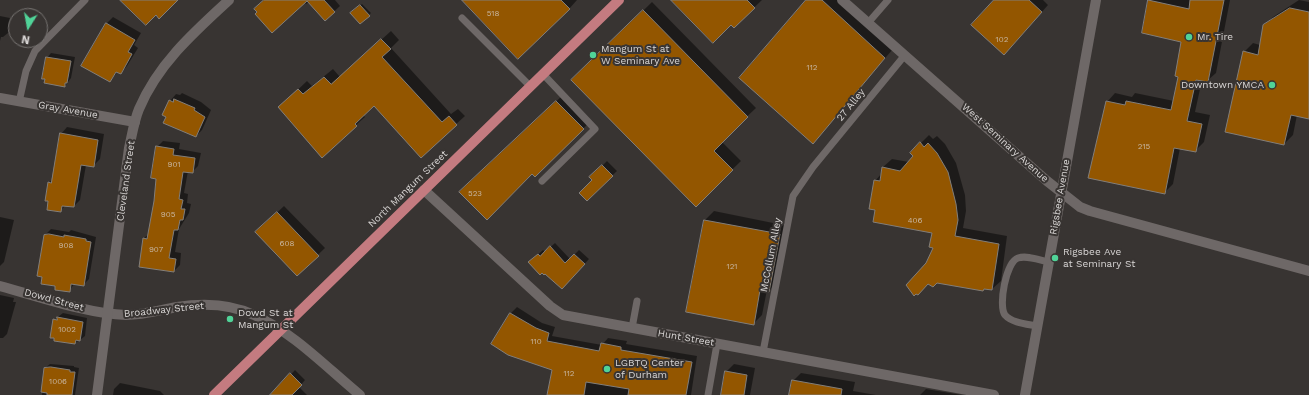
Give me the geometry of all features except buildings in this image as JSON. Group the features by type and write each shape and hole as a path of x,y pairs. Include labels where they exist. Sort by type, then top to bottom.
{"main road":[{"name":"North Mangum Street","path":"214,395 619,0"}],"street":[{"name":"Cleveland Street","path":"97,395 129,148 139,109 159,74 176,51 195,31 229,0"},
{"name":"West Seminary Avenue","path":"842,0 1061,193 1090,211 1309,271"},
{"name":"Rigsbee Avenue","path":"1025,395 1096,0"},
{"name":"Gray Avenue","path":"0,98 135,122"},
{"name":"Hunt Street","path":"424,190 555,310 569,316 994,395"},
{"name":"Dowd Street","path":"0,286 108,313"},
{"name":"Broadway Street","path":"108,313 134,315 191,305 224,306 254,314 282,330 360,395"}],"lane":[{"path":"19,102 26,71 35,51 85,0"},
{"path":"868,23 888,0"},
{"path":"462,18 530,86"},
{"name":"27 Alley","path":"813,167 905,55"},
{"path":"542,74 595,130 542,181"},
{"name":"McCollum Alley","path":"763,352 793,196 813,167"},
{"path":"1037,326 1016,321 1006,316 1003,312 1002,301 1006,275 1010,264 1018,258 1025,257 1049,262"},
{"path":"632,328 637,301"},
{"path":"708,395 717,344"}],"place":[{"name":"Mr. Tire","path":"1189,37"},
{"name":"Mangum St at W Seminary Ave","path":"593,55"},
{"name":"Downtown YMCA","path":"1272,85"},
{"name":"Rigsbee Ave at Seminary St","path":"1055,258"},
{"name":"Dowd St at Mangum St","path":"230,319"},
{"name":"LGBTQ Center of Durham","path":"607,369"}]}
